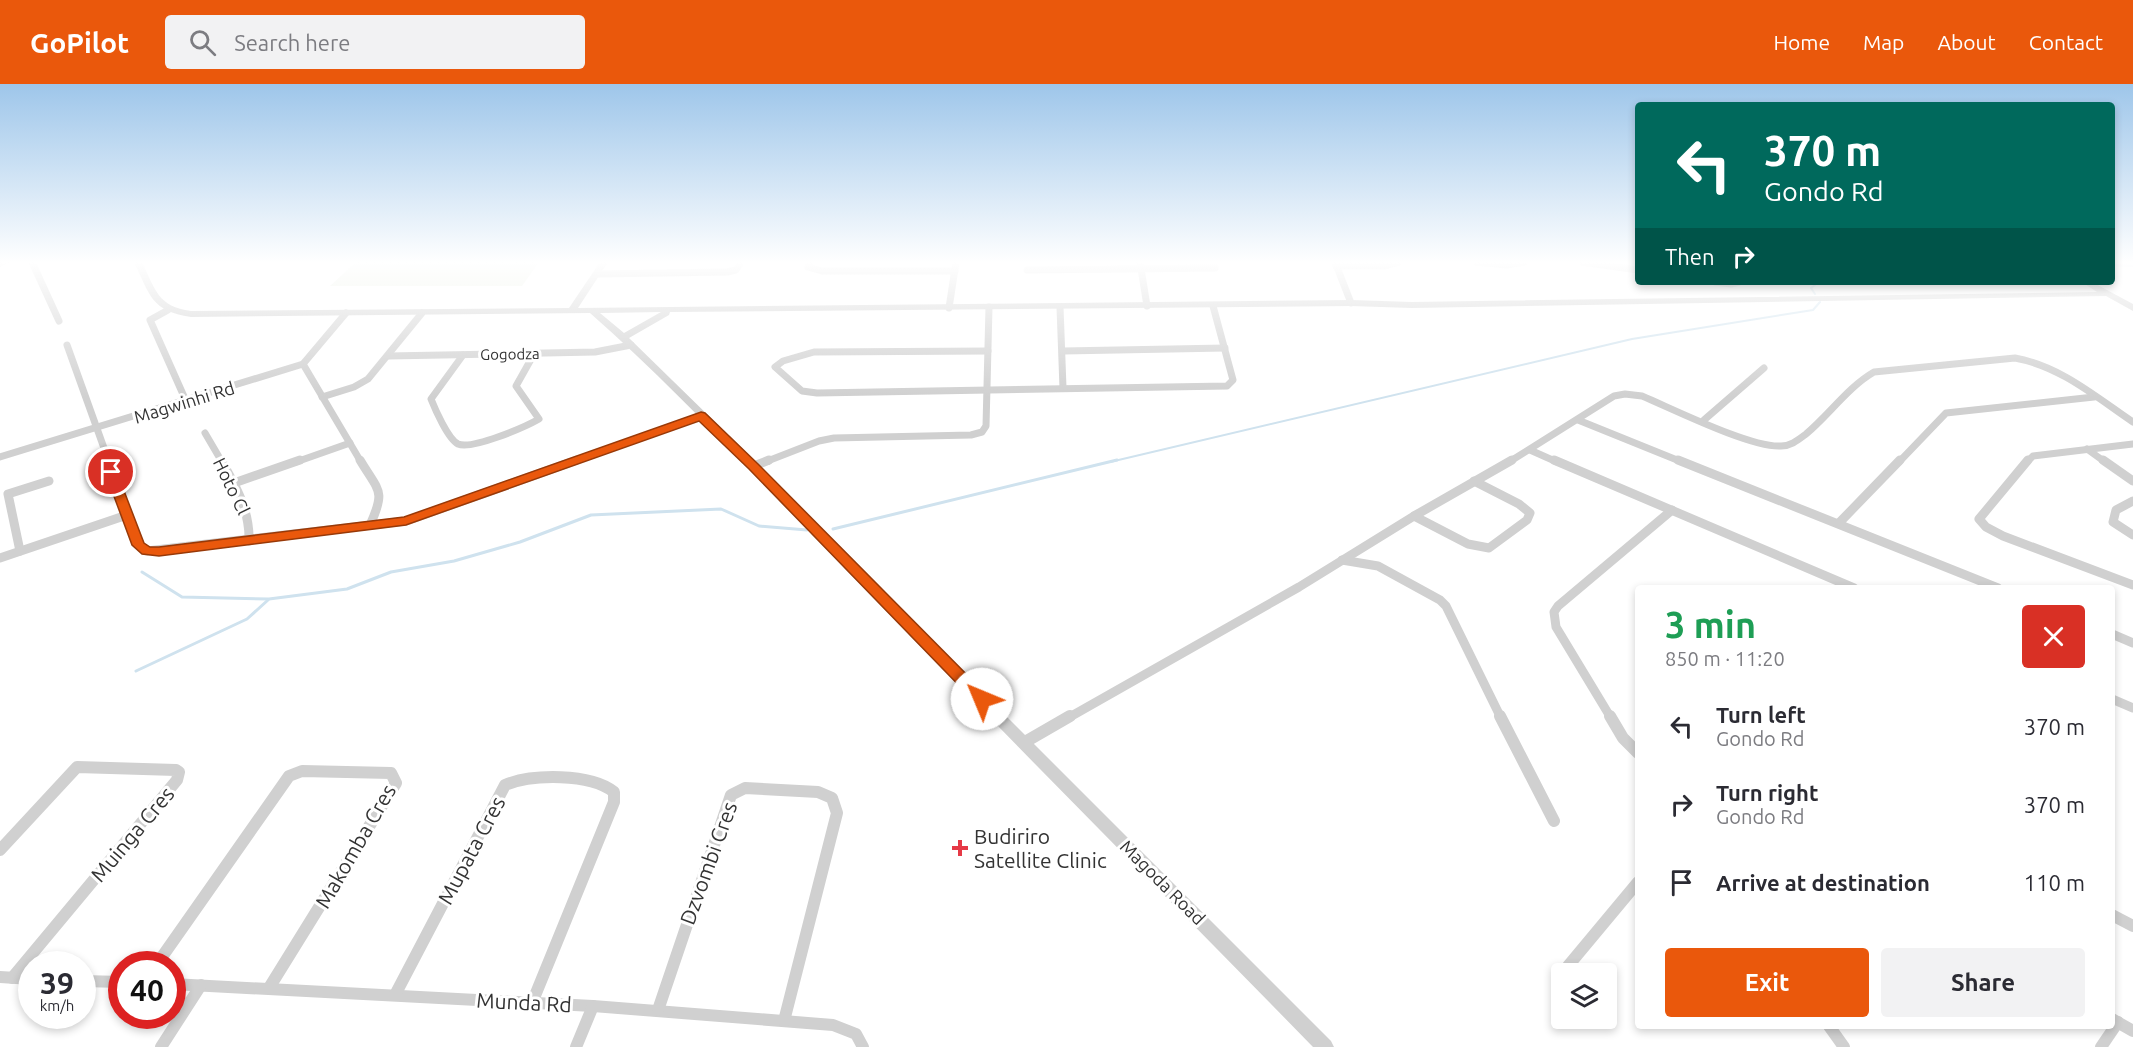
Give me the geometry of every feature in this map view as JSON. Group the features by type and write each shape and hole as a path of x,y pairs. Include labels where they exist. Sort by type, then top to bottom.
{"street":[{"path":"53,307 59,321"},
{"path":"164,307 168,310 191,314 1065,307"},
{"path":"571,311 574,307"},
{"path":"754,466 819,441 834,438 977,433 986,426 988,307"},
{"path":"1060,307 1063,388"},
{"path":"988,351 814,352 783,361 775,367 793,386 810,393 1227,386 1233,380 1213,307"},
{"path":"168,310 150,320 186,401"},
{"path":"627,341 669,311"},
{"name":"Magoda Road","path":"593,312 627,341 754,466 856,573 1325,1047"},
{"path":"321,397 364,382 422,313"},
{"path":"346,314 303,364 380,493 380,503 370,525"},
{"name":"Gogodza","path":"388,356 595,352 627,341"},
{"path":"67,345 95,429 139,545 147,551 391,524 419,518 701,416"},
{"path":"1063,351 1225,348"},
{"path":"463,355 431,399 455,441 462,445 475,443 539,419 516,386 534,354"},
{"path":"1025,742 1530,450 1614,396 1624,394 1642,396 1759,443 1788,445 1803,436 1867,375 1874,372 2015,358 2048,366 2133,422"},
{"name":"Magwinhi Rd","path":"0,457 303,364"},
{"path":"1704,420 1764,368"},
{"path":"1839,524 1946,413 2094,397"},
{"path":"1578,420 1991,585"},
{"name":"Hoto Cl","path":"205,433 234,483 250,521 249,541"},
{"path":"234,483 350,443"},
{"path":"2133,444 2043,454 2027,460 1980,519 1986,527 2003,536 2133,585"},
{"path":"2087,449 2133,481"},
{"path":"1530,450 1847,585"},
{"path":"21,551 8,494 49,481"},
{"path":"1414,516 1468,544 1489,548 1496,545 1527,520 1530,513 1519,504 1474,481"},
{"path":"2133,501 2116,510 2113,522 2133,535"},
{"path":"1635,750 1623,738 1556,627 1554,612 1558,606 1672,510"},
{"path":"0,558 128,515"},
{"path":"1342,560 1378,566 1440,600 1446,606 1464,646 1554,821"},
{"path":"2115,635 2133,643"},
{"path":"2115,700 2133,708"},
{"name":"Muinga Cres","path":"0,850 77,767 176,770 178,772 177,780 6,978"},
{"name":"Makomba Cres","path":"166,951 289,776 302,771 391,773 396,783 269,988"},
{"name":"Mupata Cres","path":"395,995 505,785 520,779 577,779 606,784 614,792 614,802 532,1003"},
{"name":"Dzvombi Cres","path":"658,1010 731,795 744,788 818,792 827,794 833,799 837,813 784,1021"},
{"path":"1570,963 1635,886"},
{"path":"2115,917 2133,926"},
{"name":"Munda Rd","path":"186,984 593,1006 784,1021 845,1027 859,1035 863,1047"},
{"path":"161,1047 201,985"},
{"path":"576,1047 593,1006"},
{"path":"2115,1020 2133,1031"},
{"path":"1831,1029 1844,1047"},
{"path":"2102,1047 2111,1029"}],"waterway":[{"path":"1110,462 1632,339 1813,310 1816,307"},
{"path":"833,529 1117,460"},
{"path":"142,572 182,597 269,599 347,589 391,572 454,561 520,542 591,515 721,509 759,526 807,530"},
{"path":"136,671 247,619 268,600"}],"place":[{"name":"Budiriro Satellite Clinic","path":"960,848"}],"route":[{"path":"111,472 139,545 147,551 159,551 391,524 419,518 701,416 754,466 856,573 982,699"}]}
